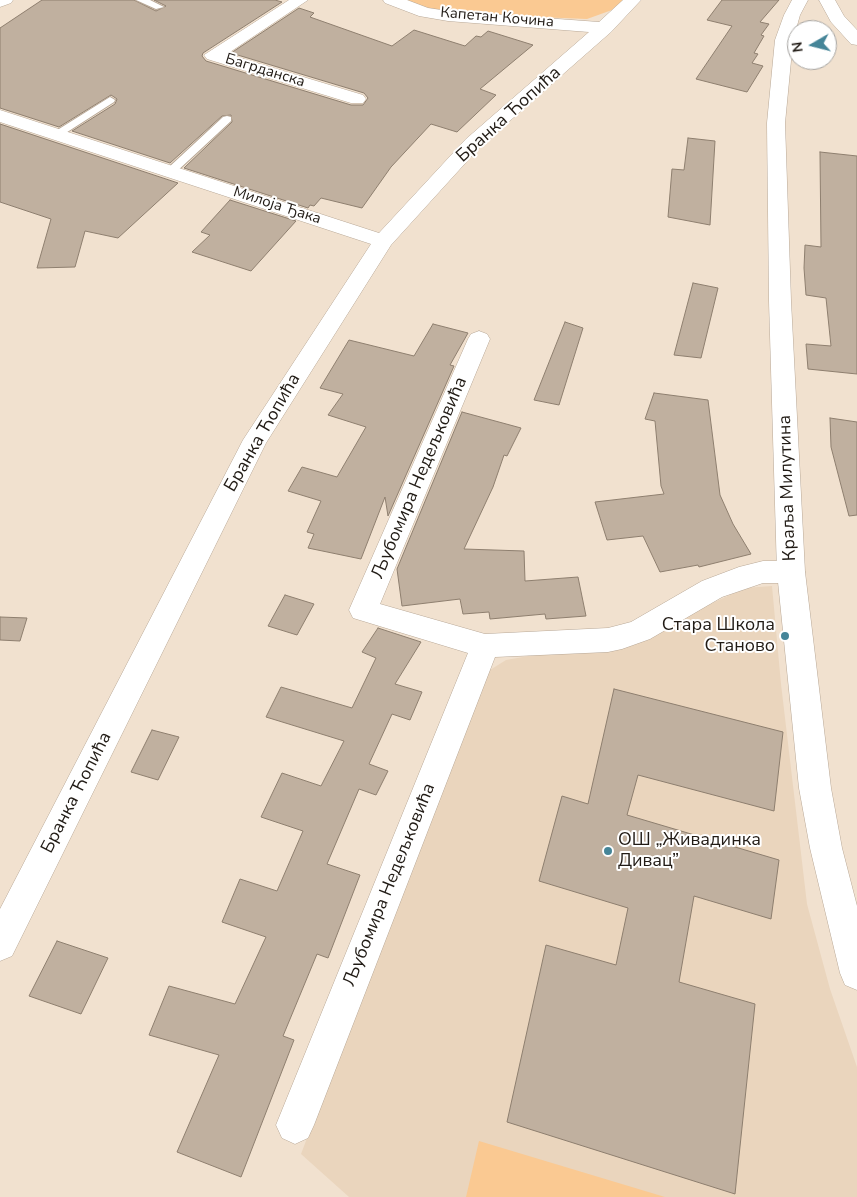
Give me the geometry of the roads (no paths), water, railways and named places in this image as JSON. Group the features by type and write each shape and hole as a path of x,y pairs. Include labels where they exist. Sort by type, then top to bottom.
{"street":[{"path":"0,2 5,0"},
{"name":"Багрданска","path":"300,0 213,55 357,99"},
{"name":"Капетан Кочина","path":"391,0 425,12 448,16 605,28"},
{"name":"Бранка Ћопића","path":"0,944 255,440 383,241 473,143 605,28 633,0"},
{"name":"Краља Милутина","path":"800,0 792,15 784,40 776,123 780,301 791,572 815,788 826,848 857,973"},
{"path":"827,0 837,18 857,40"},
{"name":"Милоја Ђака","path":"0,116 383,241"},
{"name":"Љубомира Недељковића","path":"479,339 363,610 485,646 608,640 640,631 712,590 739,578 763,572 791,572"},
{"name":"Љубомира Недељковића","path":"295,1125 485,646"}],"lane":[{"path":"141,0 159,7"},
{"path":"57,134 110,100"},
{"path":"171,171 226,119"}],"place":[{"name":"Стара Школа Станово","path":"785,636"},
{"name":"ОШ „Живадинка Дивац”","path":"608,851"}]}
